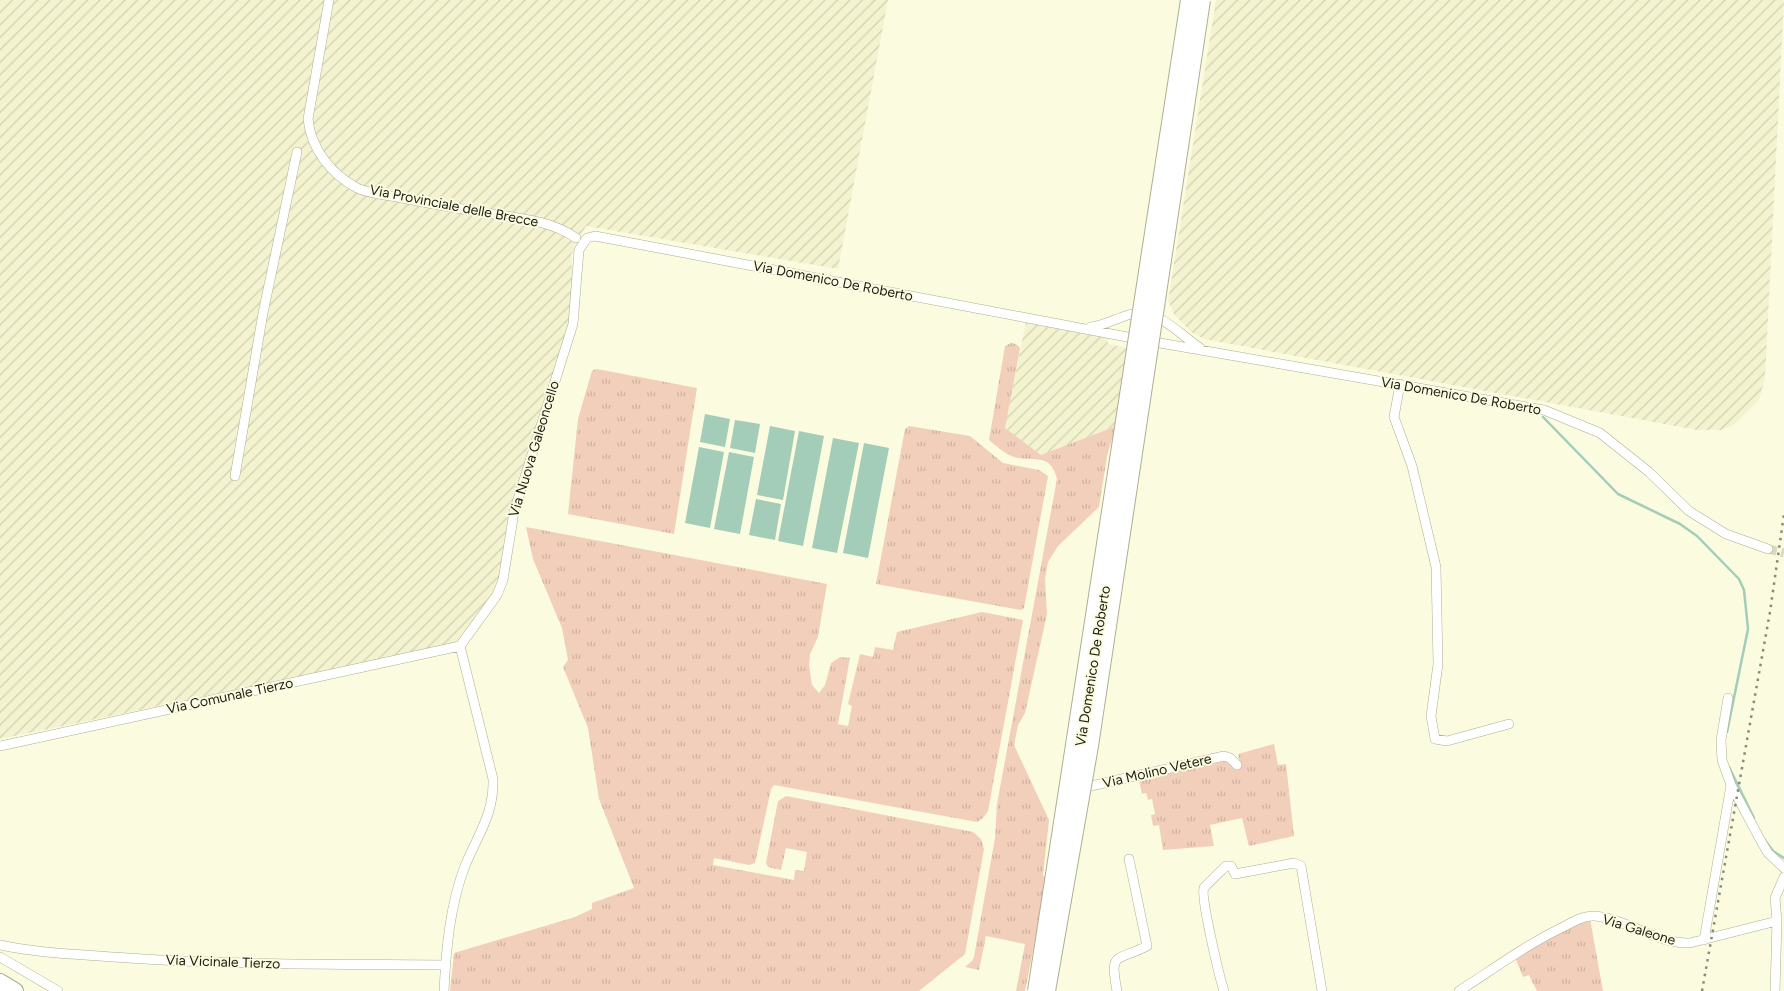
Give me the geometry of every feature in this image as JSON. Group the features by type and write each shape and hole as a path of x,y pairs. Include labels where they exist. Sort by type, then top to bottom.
{"highway":[{"path":"1036,991 1189,0"},
{"path":"1047,991 1090,746 1202,0"},
{"path":"0,982 15,991"}],"street":[{"name":"Via Provinciale delle Brecce","path":"329,0 308,119 309,133 317,150 328,166 358,188 437,205 533,221 556,227 580,240"},
{"name":"Via Domenico De Roberto","path":"1041,991 1197,0"},
{"path":"235,476 263,314 297,152"},
{"name":"Via Domenico De Roberto","path":"580,240 598,236 1143,340 1544,410 1600,433 1648,472 1690,511 1726,534 1768,549"},
{"name":"Via Nuova Galeoncello","path":"460,646 496,595 503,580 514,512 573,324 580,240"},
{"name":"Via Domenico De Roberto","path":"1086,328 1110,324 1127,315 1147,313 1162,320 1204,350"},
{"path":"1400,384 1394,417 1412,466 1436,567 1438,664 1431,716 1435,739 1447,741 1509,724"},
{"path":"444,991 446,965 458,889 465,866 491,809 494,794 493,779 460,646"},
{"name":"Via Comunale Tierzo","path":"0,746 460,646"},
{"path":"1728,698 1720,750 1725,771 1768,853 1784,868"},
{"name":"Via Molino Vetere","path":"1074,790 1224,756 1237,764"},
{"path":"1704,940 1731,785"},
{"path":"1117,991 1112,968 1115,960 1147,946 1129,859"},
{"path":"1224,991 1207,917 1203,894 1205,888 1226,866 1231,866 1234,873 1238,873 1294,863 1301,866 1322,991"},
{"path":"1775,991 1777,921 1775,898 1784,878"},
{"name":"Via Galeone","path":"1459,991 1528,944 1583,917 1594,916 1625,923 1666,940 1680,943 1704,940 1777,921"},
{"name":"Via Vicinale Tierzo","path":"0,945 26,950 148,959 260,964 446,965"},
{"path":"0,957 58,991"}],"shaded area":[{"path":"0,0 888,0 838,269 586,226 571,255 573,290 570,317 505,536 501,571 492,596 457,644 0,739"},
{"path":"1216,0 1784,0 1765,378 1759,400 1735,424 1721,430 1697,430 1204,339 1191,332 1174,314 1168,301"},
{"path":"1026,322 1107,337 1108,344 1128,348 1116,426 1041,455 1004,428"},
{"path":"705,414 730,419 725,447 700,442"},
{"path":"735,420 760,424 755,453 730,448"},
{"path":"770,426 795,431 783,500 757,495"},
{"path":"799,431 824,436 803,546 778,541"},
{"path":"833,438 859,443 837,553 812,548"},
{"path":"864,443 889,448 868,558 843,553"},
{"path":"699,447 724,452 710,528 685,523"},
{"path":"729,452 754,457 740,534 714,529"},
{"path":"756,499 781,504 775,540 749,535"}],"green space":[{"path":"1011,343 1016,344 1020,348 1005,428 1041,455 1116,426 1107,456 1099,507 1058,546 1048,562 1045,579 1047,614 1025,713 1018,725 1014,745 1049,820 1043,875 1047,880 1025,991 1016,991 1025,944 986,936 979,970 965,967 974,957 995,838 997,804 1057,479 1054,470 1044,461 1017,458 1009,455 989,440 1005,346"},
{"path":"597,369 697,388 674,534 568,514 578,419 591,374 593,370"},
{"path":"909,426 970,436 1003,463 1039,470 1048,476 1024,608 1021,610 876,584 905,429"},
{"path":"526,527 827,584 818,637 810,654 809,665 812,685 819,693 825,685 831,663 840,657 850,658 838,724 848,726 852,706 848,704 860,654 873,657 875,647 893,650 897,632 982,612 1023,620 988,811 983,818 977,822 774,785 771,789 755,863 749,865 714,858 713,865 794,880 795,870 804,871 807,852 786,848 781,870 768,867 766,863 778,801 786,796 973,832 981,839 984,849 965,954 919,991 450,991 454,953 575,917 592,909 592,903 634,888 599,799 588,728 563,667 568,660 562,628 533,559"},
{"path":"1274,744 1278,765 1286,764 1294,836 1249,846 1242,818 1210,825 1214,846 1163,850 1159,825 1153,826 1151,815 1155,814 1152,799 1148,800 1146,793 1142,794 1139,780 1226,761 1241,766 1238,754"},
{"path":"1590,919 1603,991 1537,991 1529,975 1523,977 1515,957 1571,926"}],"waterway":[{"path":"1543,417 1618,494 1680,524 1697,536 1739,579 1744,590 1748,629 1727,732"},
{"path":"1729,767 1754,818"},
{"path":"1764,839 1773,851 1784,858"}],"tunnel":[{"path":"1768,549 1784,553"}],"railway":[{"path":"1702,991 1770,612 1784,514"}]}
